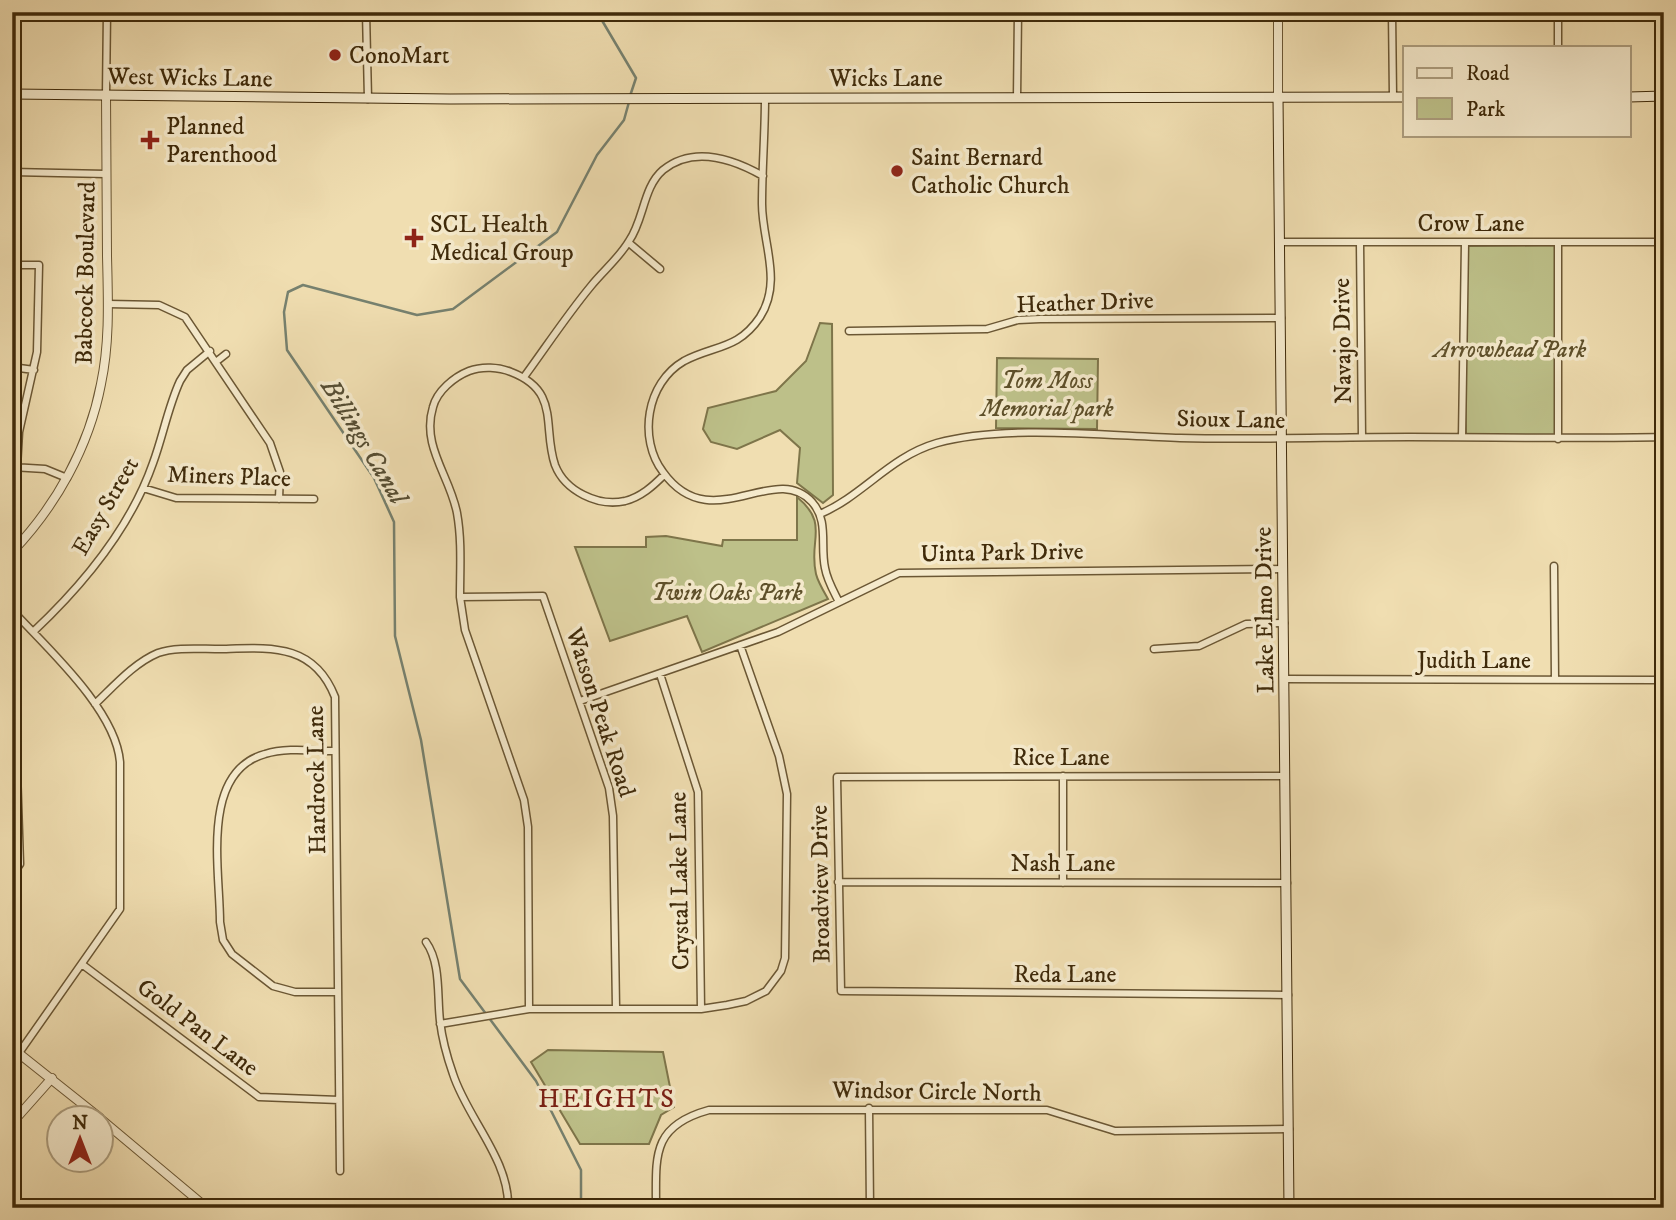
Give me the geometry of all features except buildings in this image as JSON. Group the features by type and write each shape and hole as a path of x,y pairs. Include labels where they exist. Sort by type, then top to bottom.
{"main road":[{"name":"West Wicks Lane","path":"12,94 368,99"},
{"path":"1630,97 1664,96"},
{"name":"Lake Elmo Drive","path":"1278,97 1289,1208"},
{"name":"Wicks Lane","path":"368,99 1403,97"}],"street":[{"path":"106,95 107,12"},
{"path":"366,12 368,99"},
{"path":"1017,97 1018,12"},
{"name":"Lake Elmo Drive","path":"1278,12 1278,97"},
{"path":"1392,12 1393,97"},
{"path":"1558,12 1558,46"},
{"name":"Babcock Boulevard","path":"12,552 28,536 67,478 81,449 101,385 108,304 106,95"},
{"path":"765,98 763,226 771,261 769,301 742,338 724,349 686,360 670,372 650,409 648,432 653,457 664,475 683,492 721,502 765,489 790,489 802,493 820,514 824,565 839,601"},
{"path":"524,377 590,287 629,243 639,225 648,192 662,171 677,162 712,155 763,176"},
{"path":"12,172 106,174"},
{"name":"Crow Lane","path":"1279,242 1664,242"},
{"path":"1558,242 1558,439"},
{"path":"629,243 660,269"},
{"name":"Navajo Drive","path":"1360,243 1362,437"},
{"path":"1462,437 1465,243"},
{"path":"12,265 39,265 38,332 34,370 19,432 14,467 45,470 67,478"},
{"path":"108,304 159,304 185,317 217,361 276,455 279,499"},
{"name":"Heather Drive","path":"849,331 987,329 1018,320 1040,318 1281,318"},
{"name":"Easy Street","path":"33,632 68,599 97,564 143,488 180,381 187,370 210,351"},
{"path":"217,361 226,354"},
{"path":"12,367 34,370"},
{"path":"529,1009 528,827 524,800 465,630 460,597 457,513 452,491 431,446 429,426 433,404 450,382 470,371 487,367 524,377 544,399 556,468 566,483 583,495 603,501 624,501 651,488 664,475"},
{"name":"Sioux Lane","path":"820,514 844,504 883,469 908,455 958,438 1090,434 1281,439 1664,437"},
{"name":"Miners Place","path":"143,488 176,498 314,499"},
{"path":"1554,566 1555,679"},
{"name":"Uinta Park Drive","path":"580,701 778,632 899,573 922,570 1283,569"},
{"name":"Watson Peak Road","path":"460,597 543,596 609,788 614,816 615,1008"},
{"path":"12,610 95,704 108,721 118,744 120,909 83,965 16,1051 84,1104"},
{"path":"1154,649 1199,646 1246,624 1284,623"},
{"path":"440,1024 529,1009 701,1009 746,1001 766,991 781,971 785,958 787,794 779,757 740,645"},
{"name":"Hardrock Lane","path":"95,704 138,665 159,653 185,649 270,648 294,652 315,665 328,681 335,697 340,1171"},
{"name":"Crystal Lake Lane","path":"660,674 698,792 701,1009"},
{"name":"Judith Lane","path":"1285,679 1664,680"},
{"path":"335,751 267,753 249,760 237,769 226,785 219,807 220,922 223,940 242,963 284,991 338,992"},
{"path":"232,763 237,769"},
{"path":"12,765 17,771 20,864 12,874"},
{"path":"1063,776 1063,883"},
{"name":"Rice Lane","path":"837,777 1285,776"},
{"name":"Broadview Drive","path":"837,777 841,991"},
{"name":"Nash Lane","path":"838,882 1287,883"},
{"path":"426,942 433,952 440,1024 452,1073 465,1105 506,1181 508,1208"},
{"name":"Gold Pan Lane","path":"83,965 259,1097 339,1100"},
{"name":"Reda Lane","path":"841,991 1288,995"},
{"path":"12,1123 52,1077"},
{"path":"869,1108 870,1208"},
{"name":"Windsor Circle North","path":"656,1208 656,1155 661,1139 688,1116 709,1110 1047,1110 1115,1131 1289,1129"},
{"path":"116,1132 207,1208"}],"green space":[{"name":"Arrowhead Park","path":"1558,245 1555,436 1466,437 1464,352 1468,246"},
{"path":"820,323 832,324 833,495 823,503 797,483 800,448 780,430 737,449 711,442 703,429 708,408 776,391 806,361"},
{"name":"Tom Moss Memorial park","path":"997,358 1098,359 1097,429 996,428"},
{"name":"Twin Oaks Park","path":"797,497 813,516 816,533 816,574 828,599 702,652 687,616 610,641 575,547 646,547 646,537 666,536 722,546 723,540 797,540"},
{"path":"548,1050 663,1052 674,1107 661,1115 649,1144 580,1144 531,1062"}],"waterway":[{"name":"Billings Canal","path":"597,12 636,78 630,96"},
{"name":"Billings Canal","path":"581,1208 581,1170 536,1081 460,979 421,740 395,636 394,522 374,478 287,350 284,312 288,292 303,285 417,315 453,309 557,232 597,155 624,120 629,102"}],"place":[{"name":"ConoMart","path":"335,55"},
{"name":"Planned Parenthood","path":"150,140"},
{"name":"Saint Bernard Catholic Church","path":"897,171"},
{"name":"SCL Health Medical Group","path":"414,238"}],"district":[{"name":"HEIGHTS","path":"607,1098"}]}
